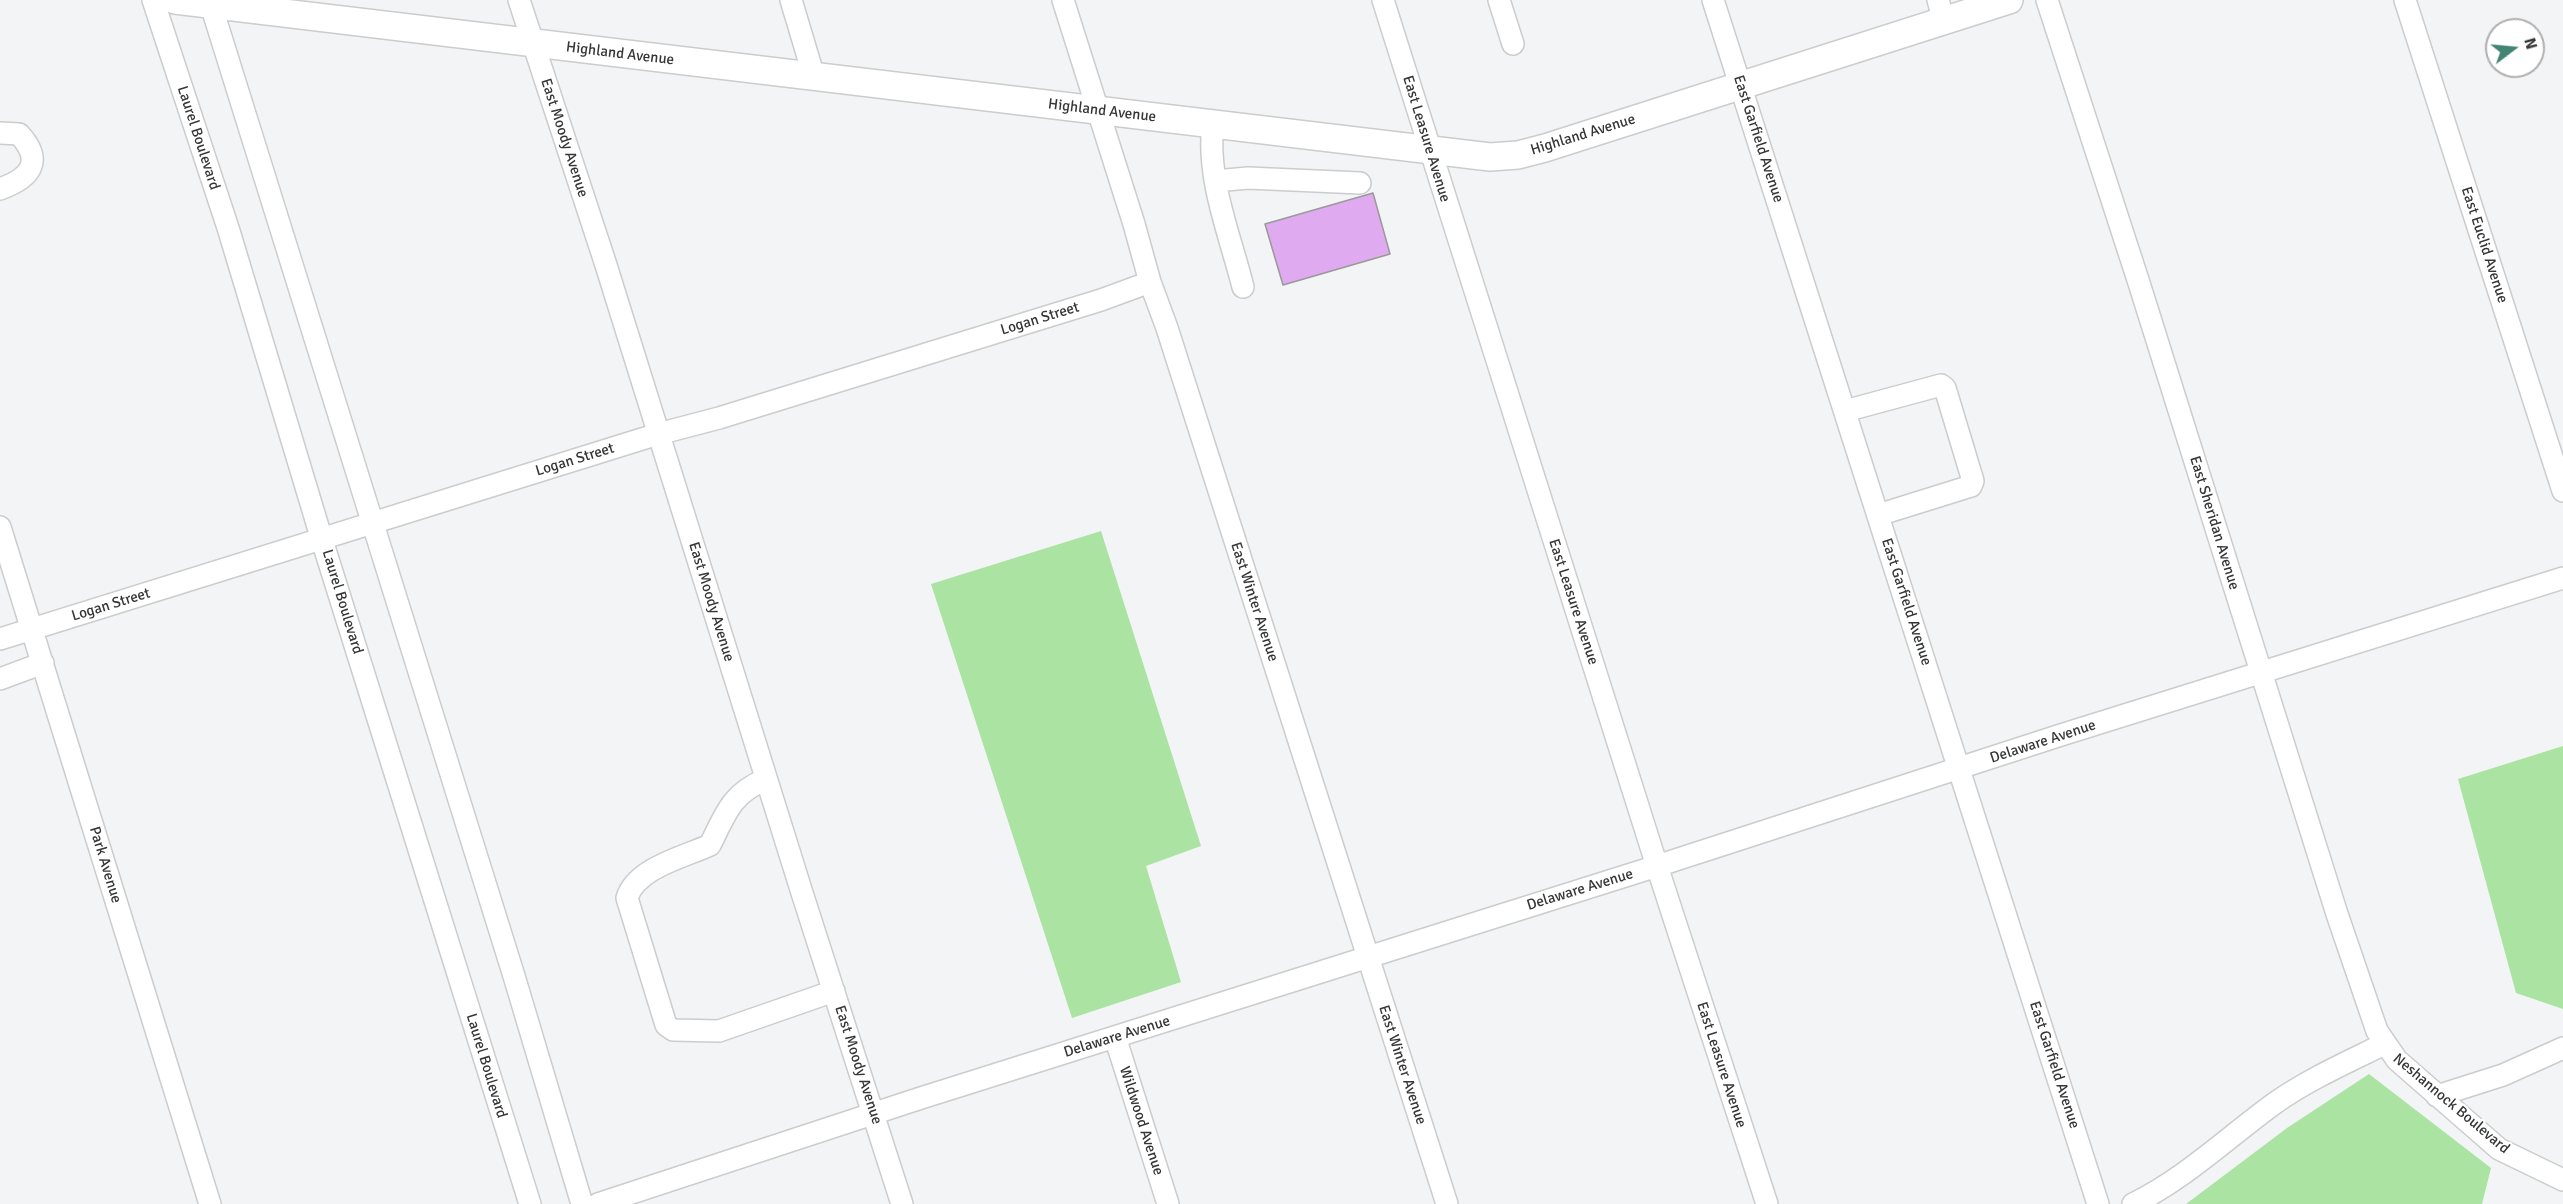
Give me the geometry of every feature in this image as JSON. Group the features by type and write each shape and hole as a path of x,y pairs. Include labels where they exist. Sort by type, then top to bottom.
{"main road":[{"name":"Highland Avenue","path":"195,2 1430,152 1490,157 1518,155 1741,86 1941,10 2009,0"}],"street":[{"name":"Laurel Boulevard","path":"153,0 229,231 322,540 530,1204"},
{"name":"East Moody Avenue","path":"519,0 605,262 766,779 902,1204"},
{"path":"791,0 814,77"},
{"name":"East Winter Avenue","path":"1063,0 1150,282 1167,328 1447,1204"},
{"name":"East Leasure Avenue","path":"1383,0 1657,867 1767,1204"},
{"path":"1499,0 1513,44"},
{"name":"East Garfield Avenue","path":"1713,0 1961,768 2098,1204"},
{"name":"East Sheridan Avenue","path":"2047,0 2135,271 2337,914 2377,1031 2384,1044"},
{"name":"East Euclid Avenue","path":"2405,0 2563,490"},
{"path":"195,2 371,524 514,976 582,1204"},
{"path":"1213,124 1211,144 1215,181 1243,287"},
{"path":"0,133 19,134 30,146 33,159 29,172 15,184 0,189"},
{"path":"1215,181 1248,178 1360,183"},
{"name":"Logan Street","path":"0,639 658,434 719,418 1068,310 1150,282"},
{"path":"1845,411 1941,385 1945,388 1973,481 1971,486 1878,515"},
{"name":"Park Avenue","path":"0,527 210,1204"},
{"name":"Delaware Avenue","path":"598,1204 1115,1037 2563,578"},
{"path":"0,679 43,663"},
{"path":"766,779 748,787 732,802 710,845 649,872 631,887 627,898 666,1025 673,1030 719,1031 834,991"},
{"name":"Wildwood Avenue","path":"1115,1037 1167,1204"},
{"name":"Neshannock Boulevard","path":"2133,1204 2172,1182 2277,1102 2384,1044 2397,1060 2499,1149 2563,1180"},
{"path":"2437,1096 2503,1075 2563,1048"}],"green space":[{"path":"1101,531 1201,846 1146,866 1181,982 1072,1018 931,584"},
{"path":"2563,746 2563,1009 2516,993 2458,779"},
{"path":"2369,1074 2491,1168 2482,1204 2186,1204 2287,1128"}],"building":[{"path":"1373,193 1390,254 1283,285 1265,224"}]}
